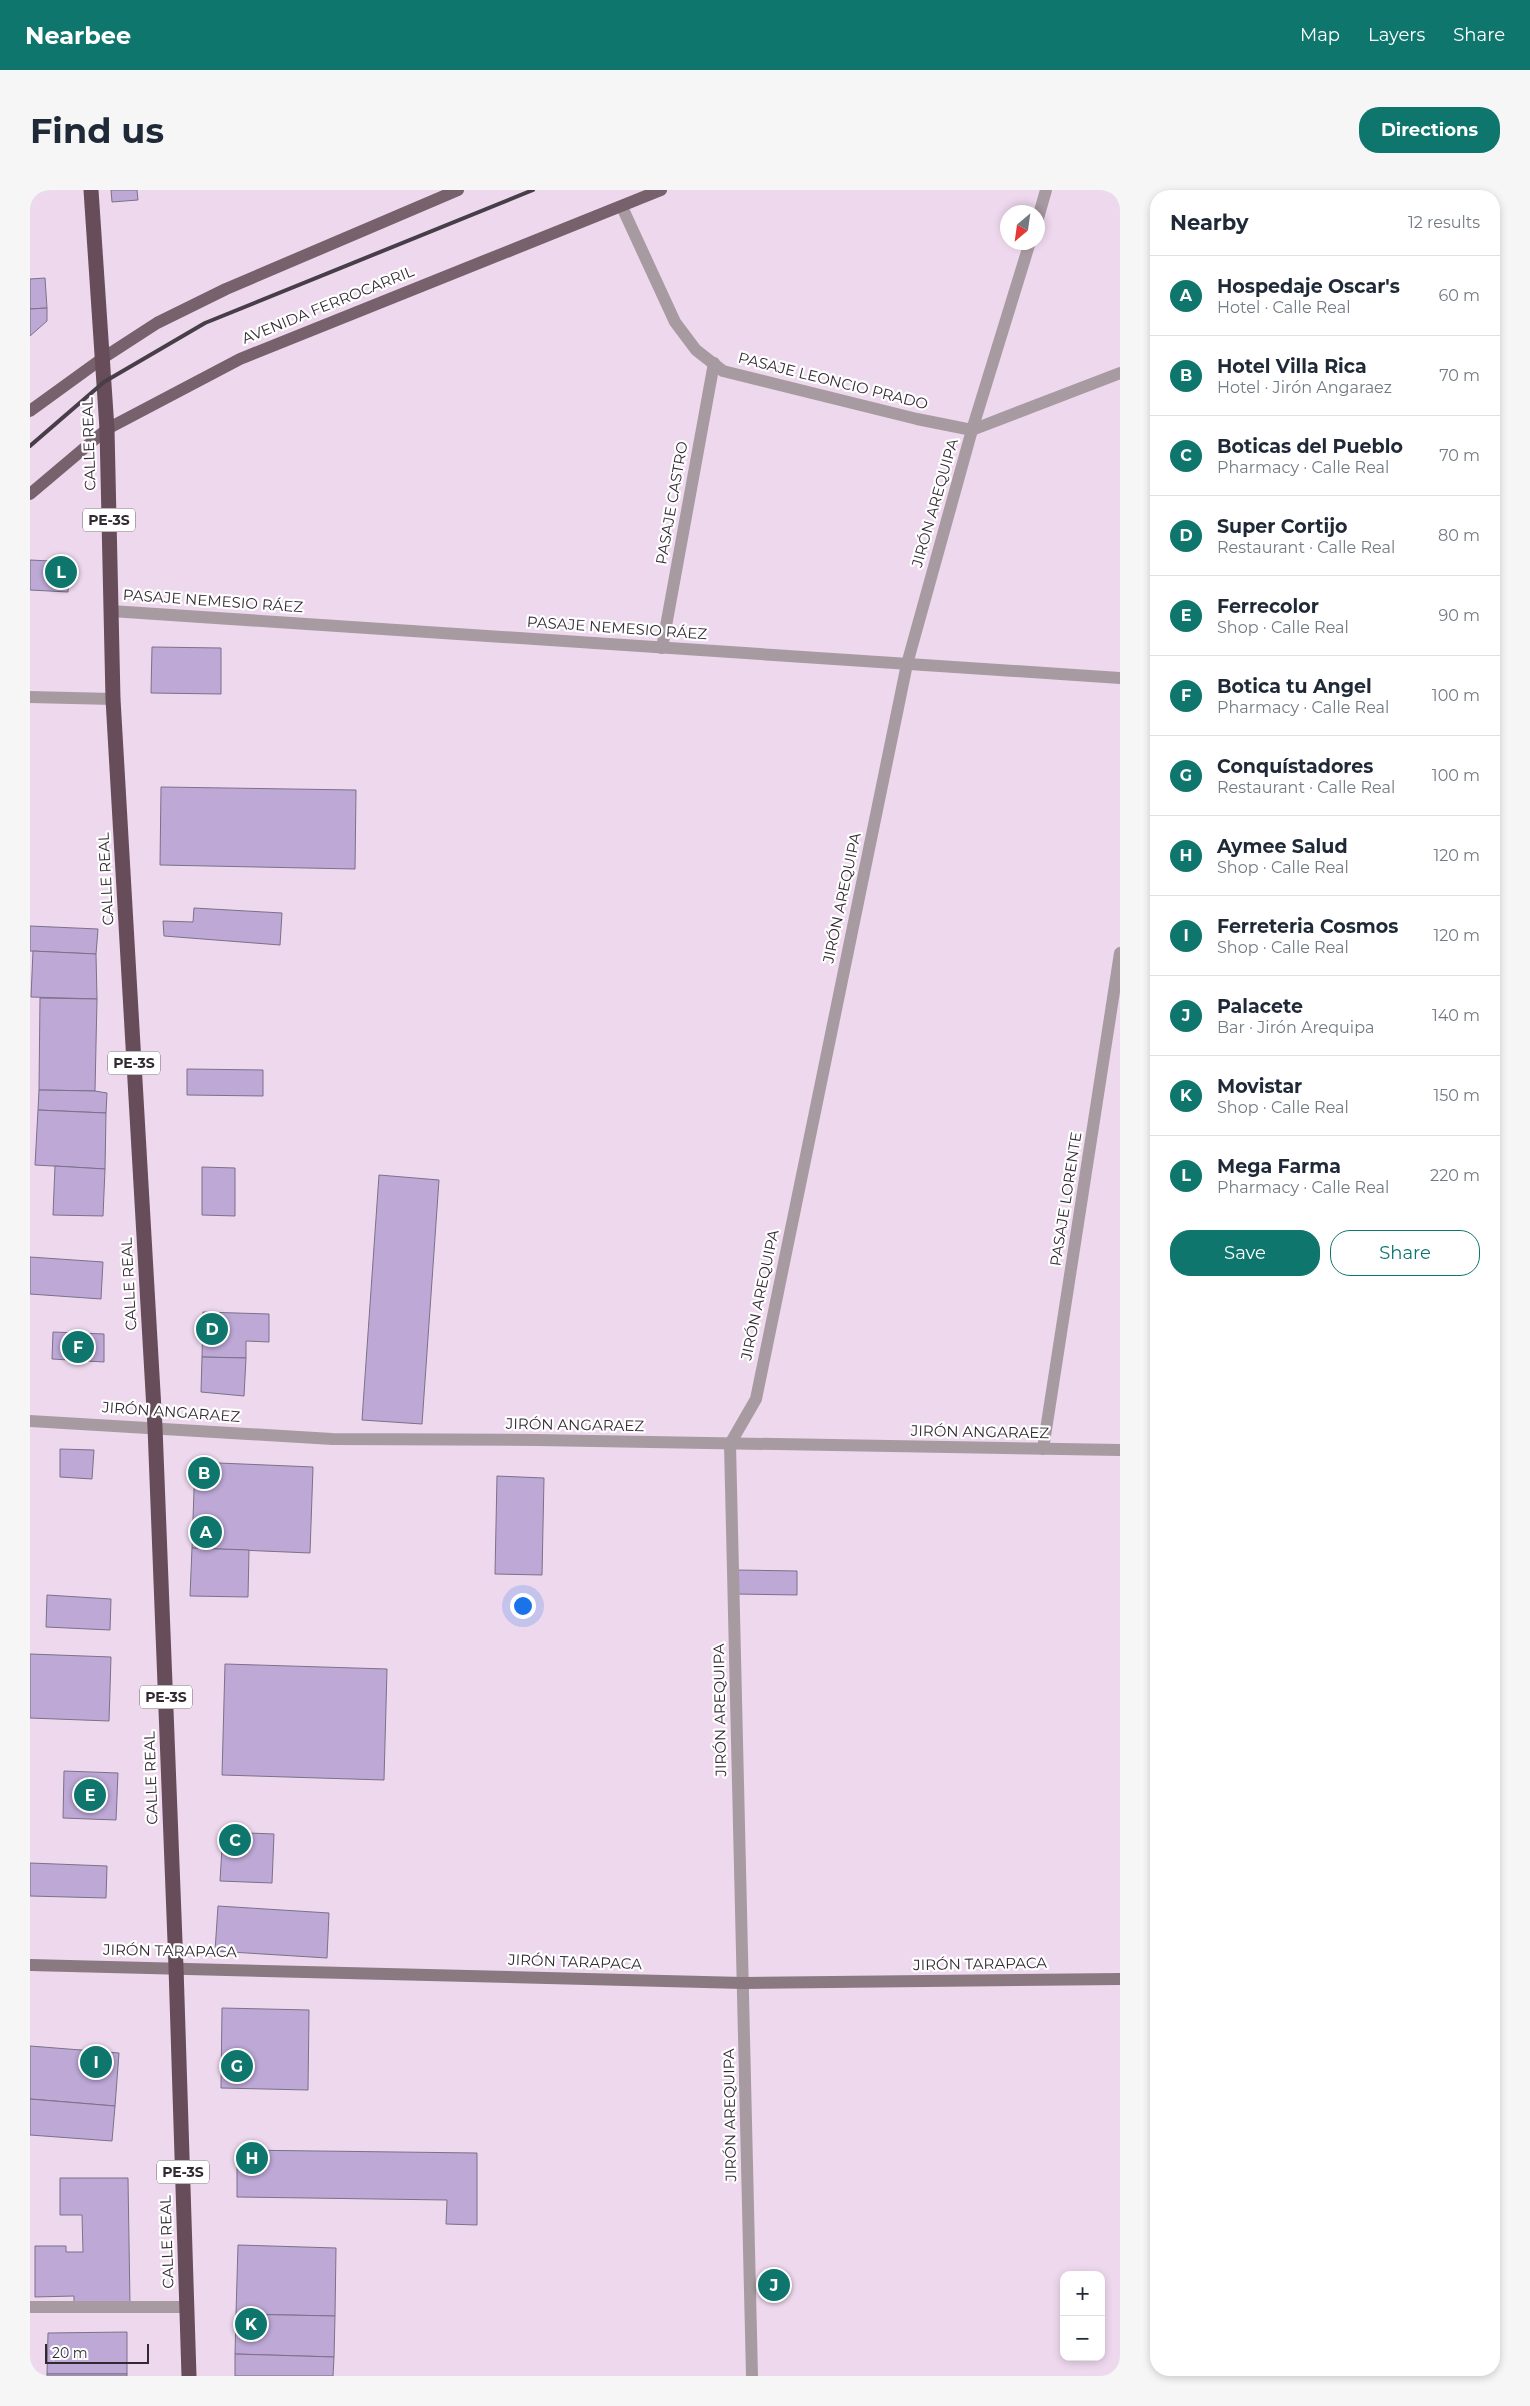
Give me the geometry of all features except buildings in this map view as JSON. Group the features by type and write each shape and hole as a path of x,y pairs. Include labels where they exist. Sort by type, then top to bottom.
{"highway":[{"name":"CALLE REAL","path":"91,190 107,429 113,699 155,1427 176,1967 189,2376"}],"main road":[{"path":"30,411 103,358 157,323 226,290 458,190"},
{"name":"AVENIDA FERROCARRIL","path":"30,494 107,429 240,359 415,287 662,190"}],"street":[{"path":"1042,205 1046,190"},
{"name":"PASAJE LEONCIO PRADO","path":"622,207 675,322 696,350 723,371 917,419 972,430"},
{"name":"JIRÓN AREQUIPA","path":"752,2376 730,1444 756,1399 907,664 972,430 1028,250"},
{"name":"PASAJE CASTRO","path":"662,648 714,363"},
{"path":"972,430 1120,373"},
{"name":"PASAJE NEMESIO RÁEZ","path":"111,611 1120,678"},
{"path":"30,697 113,699"},
{"name":"PASAJE LORENTE","path":"1043,1450 1120,953"},
{"name":"JIRÓN ANGARAEZ","path":"30,1421 155,1427 332,1440 1120,1450"},
{"name":"JIRÓN TARAPACA","path":"30,1965 176,1967 743,1983 1120,1979"},
{"path":"30,2307 187,2307"}],"railway":[{"path":"30,446 104,382 205,323 533,190"}],"place":[{"name":"Mega Farma","path":"61,572"},
{"name":"Super Cortijo","path":"212,1329"},
{"name":"Botica tu Angel","path":"78,1347"},
{"name":"Hotel Villa Rica","path":"204,1473"},
{"name":"Hospedaje Oscar's","path":"206,1532"},
{"name":"Ferrecolor","path":"90,1795"},
{"name":"Boticas del Pueblo","path":"235,1840"},
{"name":"Ferreteria Cosmos","path":"96,2062"},
{"name":"Conquístadores","path":"237,2066"},
{"name":"Aymee Salud","path":"252,2158"},
{"name":"Palacete","path":"774,2285"},
{"name":"Movistar","path":"251,2324"}]}
